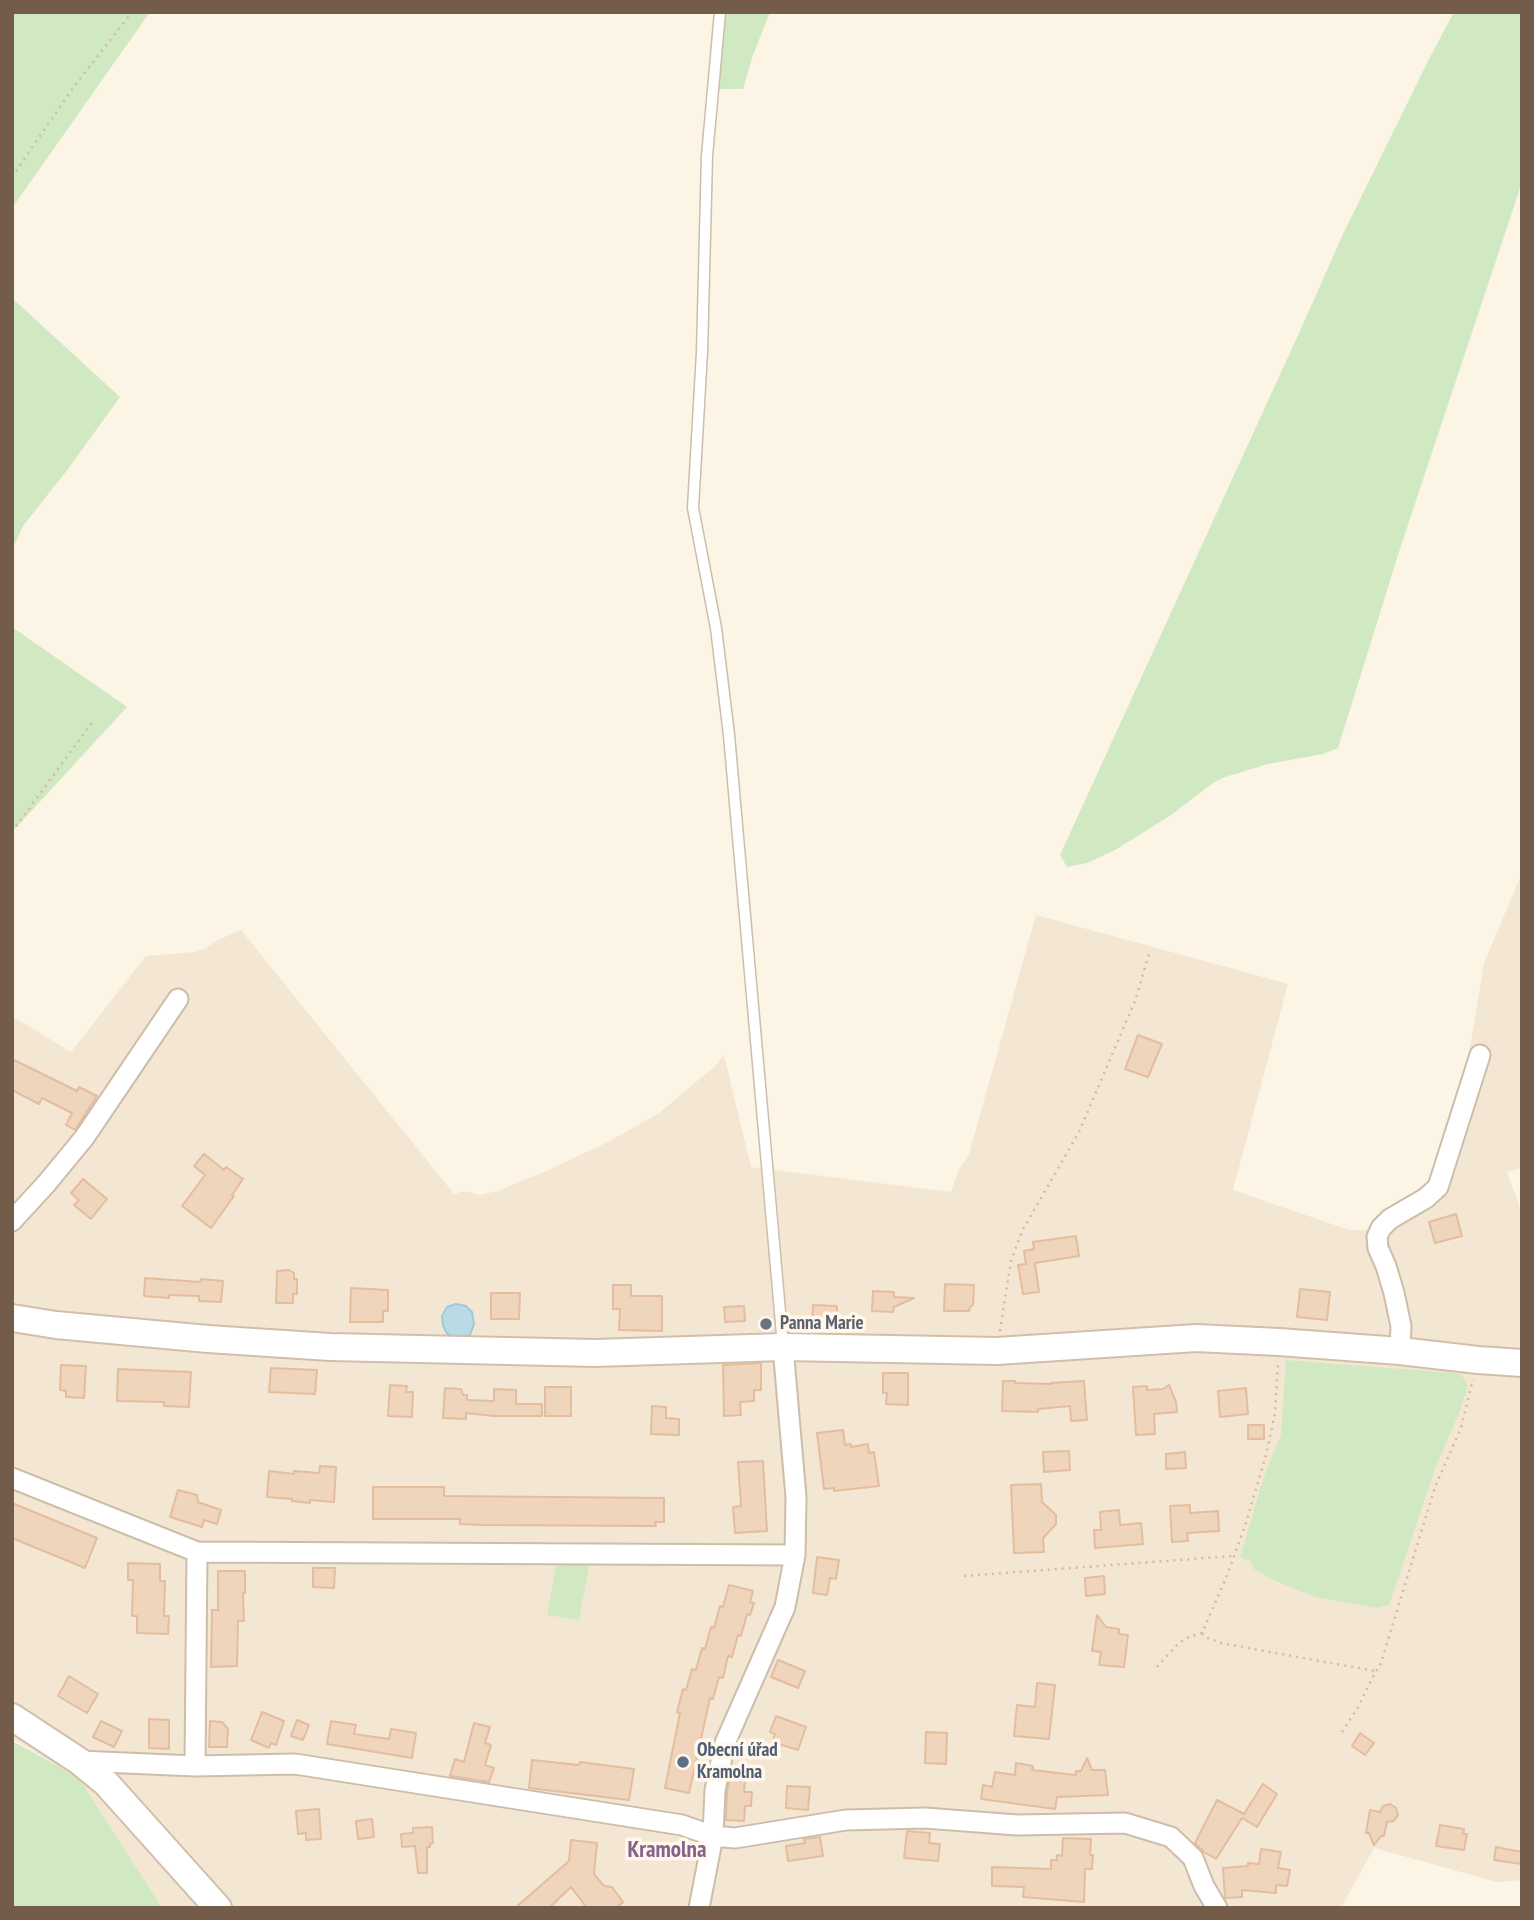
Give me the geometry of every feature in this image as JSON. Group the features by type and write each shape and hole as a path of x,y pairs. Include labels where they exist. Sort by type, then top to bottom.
{"street":[{"path":"12,1221 84,1138 178,999"},
{"path":"1400,1351 1401,1326 1377,1237 1390,1219 1426,1198 1438,1187 1480,1055"},
{"path":"12,1318 56,1325 196,1338 330,1347 595,1353 783,1347 997,1351 1196,1338 1400,1351 1522,1363"},
{"path":"699,1908 713,1836 715,1790 725,1743 785,1607 795,1555 796,1497 783,1347"},
{"path":"12,1478 197,1552 795,1555"},
{"path":"195,1766 197,1552"},
{"path":"12,1717 79,1761 106,1783 218,1908"},
{"path":"79,1761 195,1766 295,1764 682,1825 713,1836 735,1838 845,1820 925,1818 1017,1825 1125,1823 1171,1837 1193,1858 1204,1886 1217,1908"}],"lane":[{"path":"720,12 707,156 702,352 693,508 716,628 729,735 783,1347"}],"path":[{"path":"12,177 73,88 132,12"},
{"path":"12,832 93,721"},
{"path":"997,1351 1011,1261 1022,1231 1079,1132 1135,1001 1149,954"},
{"path":"1157,1667 1186,1638 1202,1633 1226,1578 1266,1455 1275,1413 1279,1342"},
{"path":"1342,1731 1380,1667 1436,1487 1461,1428 1478,1360"},
{"path":"964,1576 1233,1556"},
{"path":"1202,1633 1222,1643 1376,1671"}],"shaded area":[{"path":"1522,873 1522,1168 1507,1172 1522,1213 1522,1880 1497,1882 1374,1848 1341,1908 160,1908 72,1775 12,1738 12,1016 71,1052 146,956 195,952 241,930 454,1194 464,1191 480,1195 498,1191 608,1142 658,1114 714,1067 724,1055 751,1167 951,1192 958,1171 969,1154 1036,915 1288,984 1233,1190 1349,1230 1366,1230 1434,1182 1469,1054 1484,963"}],"green space":[{"path":"12,12 150,12 12,208"},
{"path":"717,12 770,12 743,89 711,89"},
{"path":"1454,12 1522,12 1522,182 1398,555 1338,748 1225,777 1115,850 1087,863 1067,867 1060,855 1343,234"},
{"path":"12,298 120,397 23,526 12,550"},
{"path":"12,627 127,707 12,832"},
{"path":"1286,1360 1461,1374 1468,1386 1435,1469 1389,1605 1377,1608 1315,1597 1271,1579 1254,1569 1250,1561 1240,1557 1264,1476 1281,1434"},
{"path":"557,1560 589,1566 579,1620 547,1615"},
{"path":"12,1741 78,1777 162,1908 12,1908"}],"water":[{"path":"456,1304 466,1306 472,1312 474,1324 470,1335 461,1338 451,1337 443,1325 442,1316 447,1307"}],"building":[{"path":"1138,1035 1162,1044 1148,1077 1125,1069"},
{"path":"12,1059 77,1091 79,1087 97,1096 75,1130 66,1125 72,1113 42,1098 39,1104 12,1090"},
{"path":"204,1154 224,1170 226,1167 243,1179 211,1228 182,1206 205,1175 194,1166"},
{"path":"83,1179 107,1199 91,1219 74,1205 79,1200 71,1193"},
{"path":"1456,1214 1462,1236 1435,1243 1429,1222"},
{"path":"1076,1236 1079,1256 1035,1263 1039,1292 1023,1294 1018,1265 1026,1264 1024,1251 1034,1249 1033,1242"},
{"path":"289,1270 294,1273 294,1279 297,1279 297,1294 293,1294 293,1303 276,1303 277,1271"},
{"path":"145,1278 223,1281 221,1302 199,1301 199,1296 144,1296"},
{"path":"945,1284 974,1285 973,1305 969,1311 944,1311"},
{"path":"613,1285 631,1285 631,1296 662,1296 662,1331 619,1330 620,1309 613,1309"},
{"path":"351,1288 388,1290 388,1311 383,1311 383,1322 350,1322"},
{"path":"1300,1289 1330,1292 1327,1320 1297,1317"},
{"path":"873,1291 894,1292 894,1297 914,1298 894,1307 893,1312 872,1311"},
{"path":"491,1293 520,1293 519,1319 491,1319"},
{"path":"813,1305 837,1306 837,1321 832,1321 832,1326 812,1326"},
{"path":"744,1306 745,1321 725,1322 724,1307"},
{"path":"761,1363 761,1390 754,1390 754,1401 740,1402 741,1415 724,1416 723,1365"},
{"path":"61,1365 86,1366 84,1398 66,1397 66,1391 60,1390"},
{"path":"271,1368 317,1370 315,1394 269,1392"},
{"path":"118,1369 191,1372 189,1407 164,1406 164,1402 117,1401"},
{"path":"883,1373 908,1373 908,1405 886,1404"},
{"path":"1003,1381 1051,1384 1084,1381 1087,1420 1071,1421 1070,1406 1038,1409 1038,1412 1002,1411"},
{"path":"390,1385 407,1386 406,1392 413,1392 412,1417 388,1416"},
{"path":"1169,1385 1177,1412 1154,1414 1155,1434 1136,1435 1133,1387 1147,1386 1147,1390 1163,1389"},
{"path":"545,1387 571,1387 571,1416 545,1416"},
{"path":"445,1388 461,1389 463,1395 467,1395 467,1400 494,1401 494,1389 516,1390 516,1404 542,1404 542,1416 466,1413 466,1419 443,1418"},
{"path":"1246,1388 1248,1414 1220,1417 1218,1391"},
{"path":"652,1406 666,1407 666,1418 679,1419 679,1435 651,1434"},
{"path":"1248,1425 1264,1425 1264,1439 1248,1439"},
{"path":"843,1430 845,1445 851,1444 851,1447 868,1444 869,1453 874,1452 879,1486 834,1491 834,1488 824,1489 817,1433"},
{"path":"1069,1451 1070,1470 1044,1472 1043,1452"},
{"path":"1185,1452 1186,1468 1166,1469 1166,1454"},
{"path":"763,1461 767,1531 735,1533 733,1507 741,1506 738,1462"},
{"path":"320,1466 336,1467 334,1502 310,1500 310,1503 267,1497 269,1471 319,1473"},
{"path":"1041,1484 1042,1502 1056,1515 1056,1524 1043,1538 1044,1552 1014,1553 1011,1485"},
{"path":"373,1487 444,1487 444,1496 664,1498 664,1522 655,1522 656,1526 483,1525 460,1524 460,1519 373,1519"},
{"path":"178,1490 197,1495 198,1502 221,1510 217,1524 204,1520 202,1527 170,1517"},
{"path":"12,1503 97,1538 85,1568 12,1538"},
{"path":"1190,1505 1190,1513 1218,1511 1219,1531 1187,1533 1188,1541 1172,1542 1170,1506"},
{"path":"1119,1510 1120,1525 1141,1523 1143,1544 1095,1548 1094,1530 1101,1530 1100,1512"},
{"path":"817,1557 839,1560 836,1579 830,1578 827,1595 813,1593"},
{"path":"128,1563 160,1564 160,1581 165,1581 164,1616 169,1616 168,1634 137,1633 137,1616 132,1616 133,1580 128,1580"},
{"path":"313,1568 335,1568 334,1588 313,1587"},
{"path":"218,1571 245,1571 244,1621 238,1621 237,1666 211,1667 212,1610 218,1610"},
{"path":"1104,1576 1105,1594 1086,1596 1085,1578"},
{"path":"729,1585 753,1591 750,1602 754,1603 750,1615 747,1614 741,1636 738,1635 732,1657 728,1656 723,1678 719,1677 713,1699 710,1698 689,1793 665,1788 683,1689 686,1690 692,1669 696,1670 711,1627 714,1628 720,1606 723,1607"},
{"path":"1097,1615 1106,1627 1119,1629 1119,1634 1128,1635 1124,1667 1099,1665 1101,1652 1092,1651"},
{"path":"778,1660 805,1671 798,1688 771,1677"},
{"path":"69,1676 98,1694 87,1713 58,1696"},
{"path":"1037,1683 1055,1685 1049,1739 1014,1736 1017,1705 1035,1707"},
{"path":"262,1712 284,1721 276,1745 271,1743 269,1748 251,1740"},
{"path":"776,1716 806,1727 798,1750 772,1742 775,1734 770,1732"},
{"path":"149,1719 169,1720 169,1749 149,1748"},
{"path":"297,1720 309,1725 303,1740 291,1736"},
{"path":"101,1721 122,1731 114,1747 93,1737"},
{"path":"210,1721 222,1722 228,1729 227,1747 209,1747"},
{"path":"331,1721 356,1725 354,1734 389,1739 391,1729 416,1733 412,1758 327,1744"},
{"path":"474,1723 490,1727 485,1743 491,1745 485,1765 494,1768 489,1782 450,1776 455,1759 464,1762"},
{"path":"926,1732 947,1733 946,1764 925,1763"},
{"path":"1360,1733 1374,1743 1365,1755 1352,1746"},
{"path":"1087,1758 1092,1770 1105,1770 1108,1795 1057,1797 1055,1809 981,1799 983,1785 992,1787 995,1772 1015,1775 1016,1763 1033,1766 1032,1770 1076,1775 1076,1771 1081,1771"},
{"path":"532,1760 579,1765 580,1762 634,1769 629,1800 529,1788"},
{"path":"730,1779 745,1780 744,1792 752,1792 751,1806 745,1806 744,1821 726,1820"},
{"path":"1263,1784 1277,1794 1257,1827 1242,1818 1216,1859 1195,1843 1217,1800 1244,1814"},
{"path":"787,1786 810,1787 808,1810 786,1808"},
{"path":"1390,1804 1396,1808 1398,1815 1394,1821 1387,1822 1384,1836 1374,1845 1369,1833 1366,1833 1370,1810 1380,1812 1383,1806"},
{"path":"319,1809 321,1839 306,1840 306,1833 298,1834 296,1811"},
{"path":"372,1819 374,1837 358,1839 356,1821"},
{"path":"1440,1825 1464,1829 1463,1834 1467,1834 1464,1850 1436,1846"},
{"path":"432,1827 433,1843 427,1847 427,1873 418,1873 415,1846 402,1847 401,1834 413,1833 413,1828"},
{"path":"907,1831 930,1833 929,1843 940,1844 938,1861 904,1858"},
{"path":"820,1837 823,1856 788,1861 786,1846 805,1843 804,1839"},
{"path":"1063,1838 1091,1839 1092,1869 1085,1869 1084,1902 1023,1897 1024,1887 992,1886 992,1867 1051,1869 1051,1860 1057,1860 1057,1855 1062,1856"},
{"path":"571,1840 597,1843 594,1874 604,1886 612,1887 623,1902 616,1908 587,1908 571,1887 549,1908 515,1908 569,1861"},
{"path":"1496,1847 1522,1852 1522,1864 1494,1860"},
{"path":"1261,1849 1281,1852 1278,1868 1290,1870 1287,1886 1276,1885 1276,1893 1242,1890 1242,1897 1225,1898 1223,1868 1248,1866 1248,1863 1259,1864"}],"place":[{"name":"Panna Marie","path":"766,1324"},
{"name":"Obecní úřad Kramolna","path":"683,1762"}],"district":[{"name":"Kramolna","path":"667,1850"}]}
